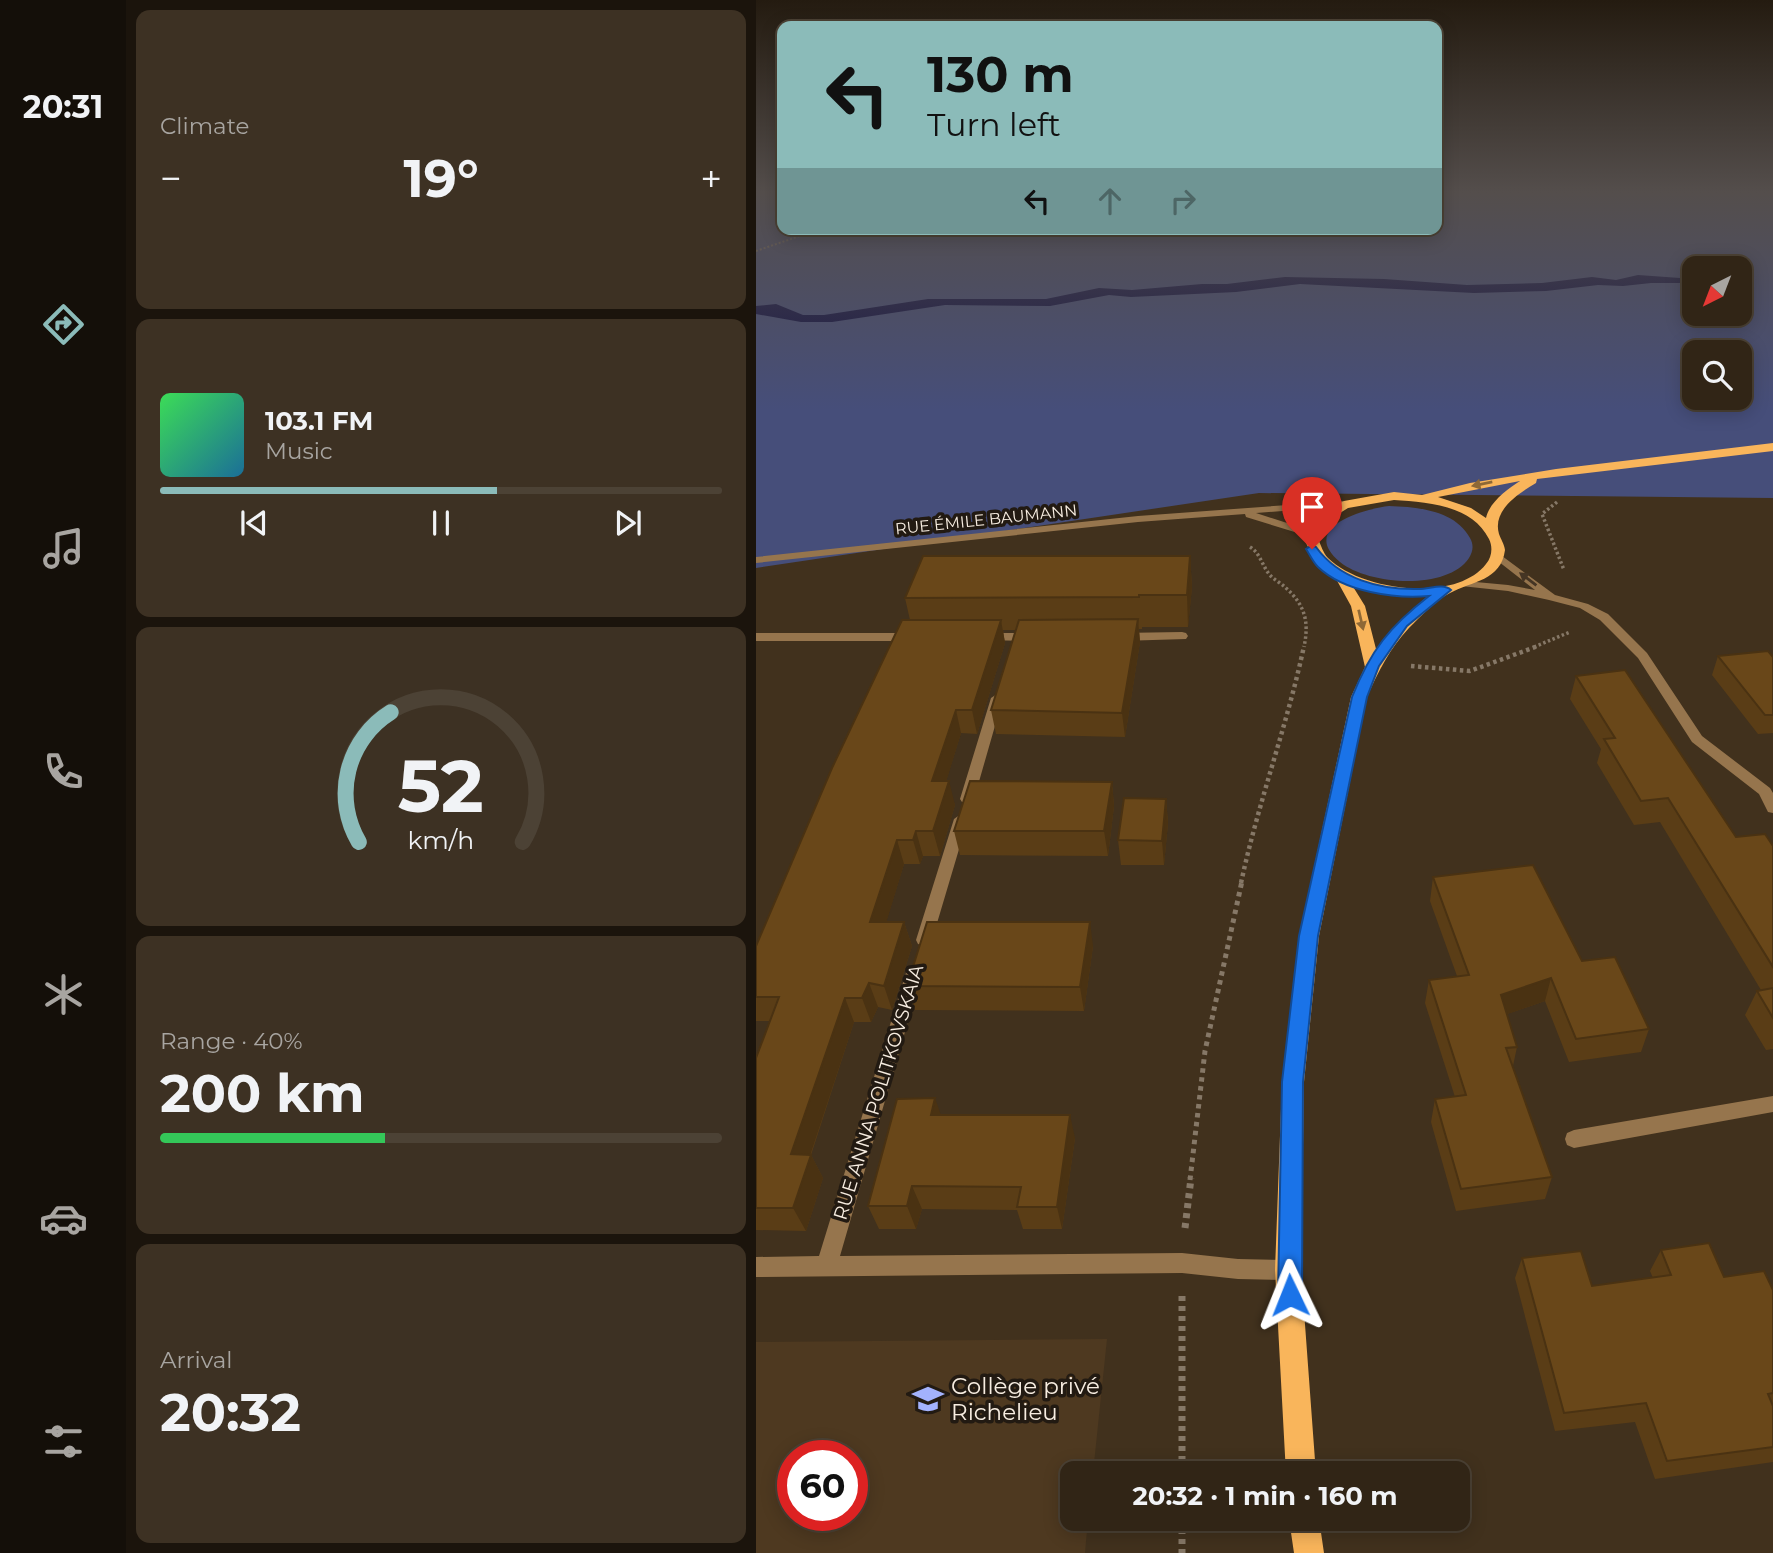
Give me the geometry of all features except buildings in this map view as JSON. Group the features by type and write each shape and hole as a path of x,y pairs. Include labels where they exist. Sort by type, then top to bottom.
{"main road":[{"path":"1422,497 1465,510 1492,531 1499,545 1498,556 1486,572 1465,584 1445,590 1391,592 1342,578 1322,564 1312,549 1311,534 1322,517 1343,504 1381,497 1422,497 1482,483 1542,474 1773,447"},
{"path":"1492,531 1493,513 1513,491 1542,474"},
{"path":"1342,578 1358,606 1372,666"},
{"path":"1300,1461 1288,1270 1293,1082 1309,936 1359,697 1372,666 1402,623 1445,590"}],"street":[{"name":"RUE ÉMILE BAUMANN","path":"756,559 1221,512 1343,504"},
{"name":"RUE ÉMILE BAUMANN","path":"1221,512 1259,516 1311,534"},
{"path":"1498,556 1551,597"},
{"path":"1465,584 1508,588 1551,597 1584,607 1604,617 1643,656 1697,739 1769,790 1773,808"},
{"path":"1112,636 1182,636"},
{"path":"756,637 920,637"},
{"path":"975,637 1014,643 1043,637"},
{"name":"RUE ANNA POLITKOVSKAIA","path":"826,1266 1004,677"},
{"path":"1574,1139 1773,1104"},
{"path":"756,1267 1182,1263 1238,1269 1288,1270"}],"path":[{"path":"1561,499 1542,514 1566,575 1595,597 1584,607"},
{"path":"1182,1461 1182,1263 1205,1051 1253,828 1295,688 1308,626 1301,606 1294,597 1269,573 1255,550 1244,544"},
{"path":"1372,666 1435,666 1470,671 1499,662 1604,617"},
{"path":"1182,1531 1182,1553"}],"shaded area":[{"path":"756,265 1682,265 1682,326 1752,326 1752,265 1773,265 1773,498 1259,493 756,568"},
{"path":"1638,275 1682,278 1682,283 1474,293 1300,284 1236,292 1131,297 1109,295 1050,306 945,305 832,322 801,322 756,314 756,306 776,304 803,315 824,315 928,299 1046,299 1099,288 1132,290 1285,277 1384,279 1467,285 1542,283 1592,277 1616,280"},
{"path":"1389,506 1423,509 1455,521 1471,541 1469,558 1458,569 1444,576 1407,581 1369,576 1340,562 1329,550 1326,539 1330,530 1351,516"},
{"name":"Collège privé Richelieu","path":"1107,1339 1094,1461 1060,1461 1060,1531 1087,1531 1085,1553 756,1553 756,1342"}],"place":[{"name":"Collège privé Richelieu","path":"928,1399"}],"route":[{"path":"1290,1295 1288,1270 1293,1082 1309,936 1359,697 1372,666 1402,623 1445,590 1391,592 1364,586 1342,578 1322,564 1312,549"}]}
